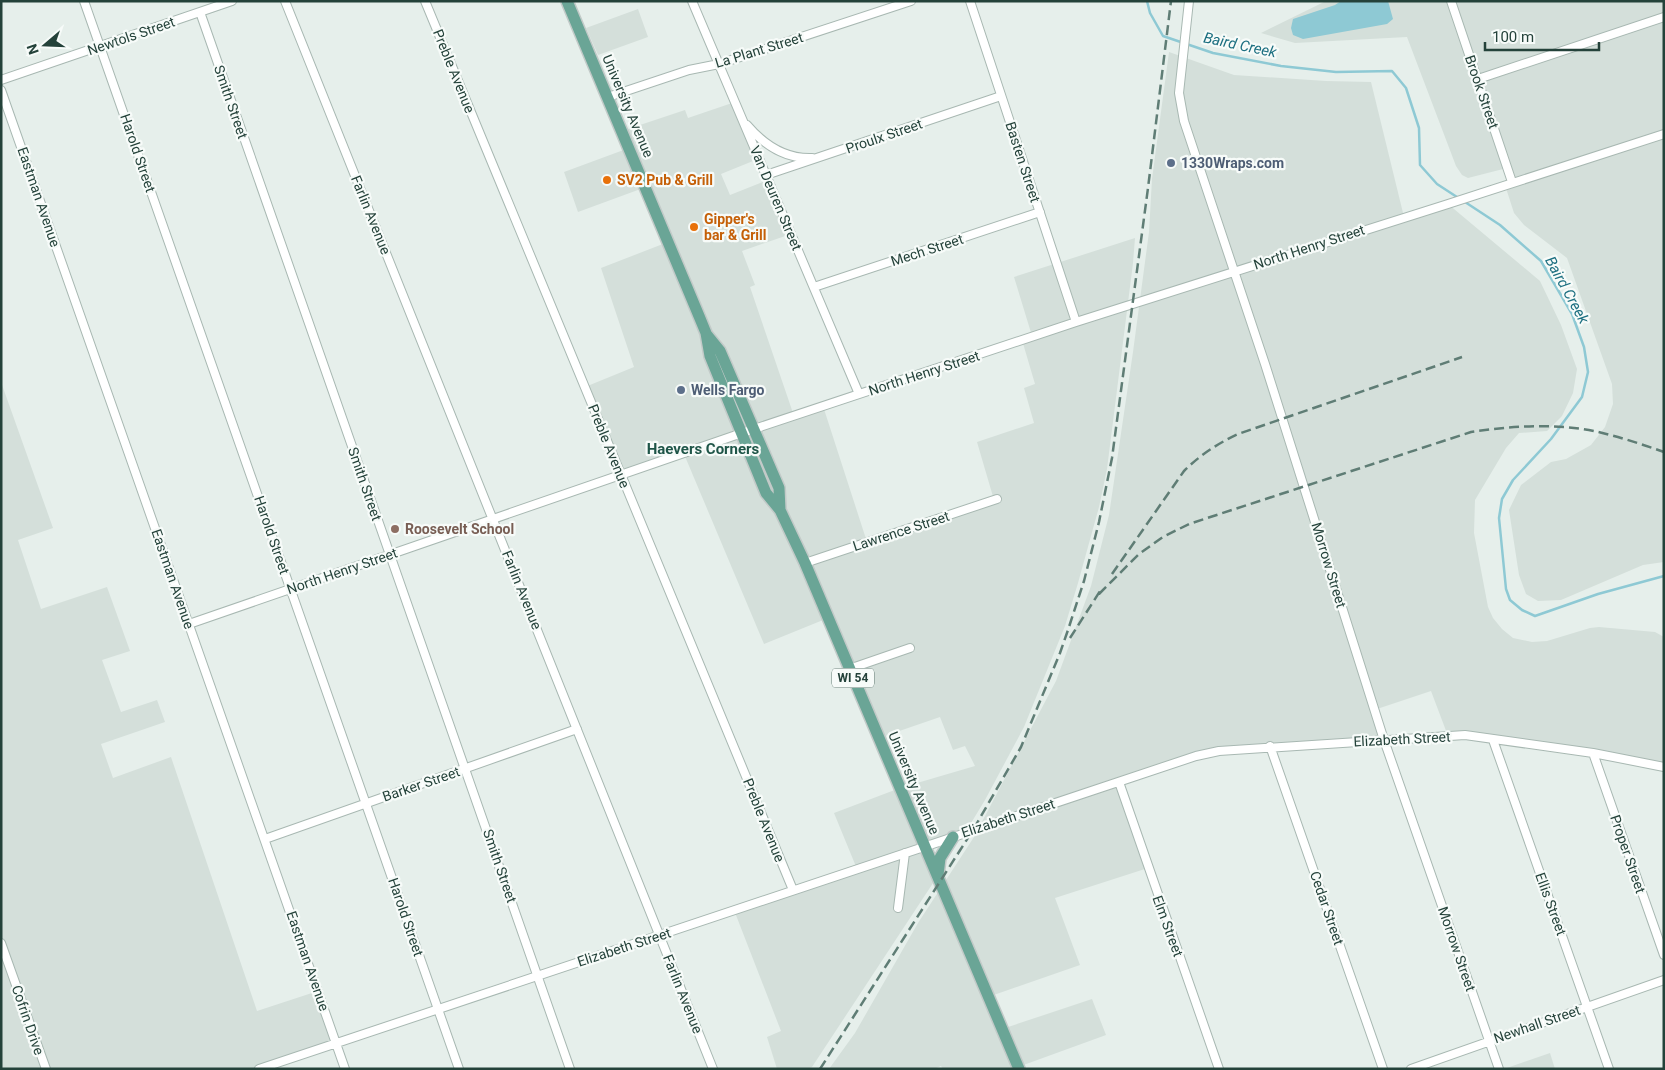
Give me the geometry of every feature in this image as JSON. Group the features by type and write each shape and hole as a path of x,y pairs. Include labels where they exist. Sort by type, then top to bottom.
{"main road":[{"name":"University Avenue","path":"567,1 706,333 710,356 766,493 780,510 805,563 1019,1069"},
{"name":"University Avenue","path":"706,333 720,351 779,488 780,510"},
{"path":"938,877 940,858 953,836"}],"street":[{"name":"Harold Street","path":"84,1 460,1069"},
{"name":"Newtols Street","path":"1,80 232,1"},
{"name":"Farlin Avenue","path":"285,1 712,1069"},
{"name":"Preble Avenue","path":"425,1 793,890"},
{"name":"Van Deuren Street","path":"692,1 859,394"},
{"name":"La Plant Street","path":"608,97 690,70 719,64 911,1"},
{"name":"Basten Street","path":"970,1 1076,322"},
{"name":"Morrow Street","path":"1189,1 1179,93 1184,120 1304,486 1384,740 1499,1069"},
{"name":"Brook Street","path":"1451,1 1512,182"},
{"name":"Smith Street","path":"200,12 570,1069"},
{"path":"1478,79 1664,17"},
{"name":"Eastman Avenue","path":"1,90 345,1069"},
{"name":"Proulx Street","path":"766,175 1001,96"},
{"path":"742,119 758,137 780,152 802,158 822,156"},
{"name":"North Henry Street","path":"189,624 859,394 1076,322 1664,134"},
{"name":"Mech Street","path":"814,287 1040,212"},
{"name":"Lawrence Street","path":"805,563 996,499"},
{"path":"849,669 910,648"},
{"name":"Barker Street","path":"265,839 577,730"},
{"name":"Elizabeth Street","path":"259,1069 953,836 1219,750 1465,736 1593,753 1664,767"},
{"name":"Ellis Street","path":"1493,740 1609,1069"},
{"name":"Cedar Street","path":"1270,746 1383,1069"},
{"name":"Proper Street","path":"1593,753 1664,956"},
{"name":"Elm Street","path":"1118,782 1219,1069"},
{"path":"898,908 905,853"},
{"name":"Cofrin Drive","path":"1,943 46,1069"},
{"name":"Newhall Street","path":"1411,1069 1664,980"}],"shaded area":[{"path":"1326,1 1664,1 1664,562 1643,565 1561,600 1538,601 1526,594 1519,575 1509,510 1521,485 1551,462 1566,459 1591,445 1605,427 1613,404 1612,384 1567,258 1524,225 1514,213 1505,185 1512,182 1507,168 1468,178 1462,175 1456,166 1407,37 1295,43 1261,33"},
{"path":"638,9 648,37 598,55 586,28"},
{"path":"1169,52 1234,75 1371,82 1404,217 1448,204 1540,281 1561,325 1577,369 1573,393 1562,416 1547,431 1519,433 1506,448 1475,500 1474,533 1488,607 1493,618 1513,638 1532,642 1547,641 1599,627 1655,632 1664,637 1664,767 1448,736 1431,691 1374,710 1384,740 1219,751 1119,782 1148,868 1055,898 1080,965 988,997 1002,1029 1092,999 1106,1035 1018,1067 1019,1069 943,1069 941,1066 934,1069 829,1069 855,1033 918,923 974,837 1056,681 1091,586 1109,515 1133,352 1149,232 1152,179"},
{"path":"735,102 756,152 753,161 721,174 730,195 768,180 791,234 742,251 755,285 750,287 794,416 823,406 867,542 994,500 977,442 1034,423 1024,388 1035,384 1022,340 1032,336 1014,277 1135,238 1107,469 1099,507 1065,626 1024,727 985,800 965,833 925,846 937,877 812,1067 807,1069 777,1069 767,1037 781,1031 734,910 857,869 834,813 900,788 975,766 965,746 953,750 940,717 879,738 828,618 764,644 684,454 621,475 585,387 634,367 601,268 668,242 646,187 578,212 564,172 629,148 622,131 685,110 688,118"},
{"path":"1,382 53,528 18,540 41,609 107,587 130,651 102,660 121,712 157,700 165,722 101,744 113,778 171,757 257,1011 318,991 335,1042 259,1069 1,1069"},
{"path":"1550,1053 1555,1069 1504,1069"}],"water":[{"path":"1341,1 1388,1 1393,19 1387,24 1303,39 1293,35 1291,28 1293,19 1335,5"}],"waterway":[{"name":"Baird Creek","path":"1147,1 1150,13 1163,36 1213,53 1281,66 1336,72 1392,71 1406,88 1419,128 1420,165 1437,184 1460,199"},
{"name":"Baird Creek","path":"1465,202 1500,225 1541,261 1572,314 1584,347 1588,372 1582,397 1551,439 1513,480 1502,499 1499,518 1506,589 1510,600 1522,610 1535,616 1598,594 1664,576"}],"railway":[{"path":"820,1069 973,830 1021,747 1068,630 1084,581 1099,522 1112,458 1171,1"},
{"path":"1112,574 1184,471 1216,446 1238,434 1462,357"},
{"path":"1099,594 1139,554 1163,537 1189,524 1471,432 1532,426 1579,428 1611,435 1664,452"},
{"path":"1070,638 1102,588"}],"place":[{"name":"1330Wraps.com","path":"1171,163"},
{"name":"SV2 Pub & Grill","path":"607,180"},
{"name":"Gipper's bar & Grill","path":"694,227"},
{"name":"Wells Fargo","path":"681,390"},
{"name":"Roosevelt School","path":"395,529"}],"district":[{"name":"Haevers Corners","path":"703,449"}]}
